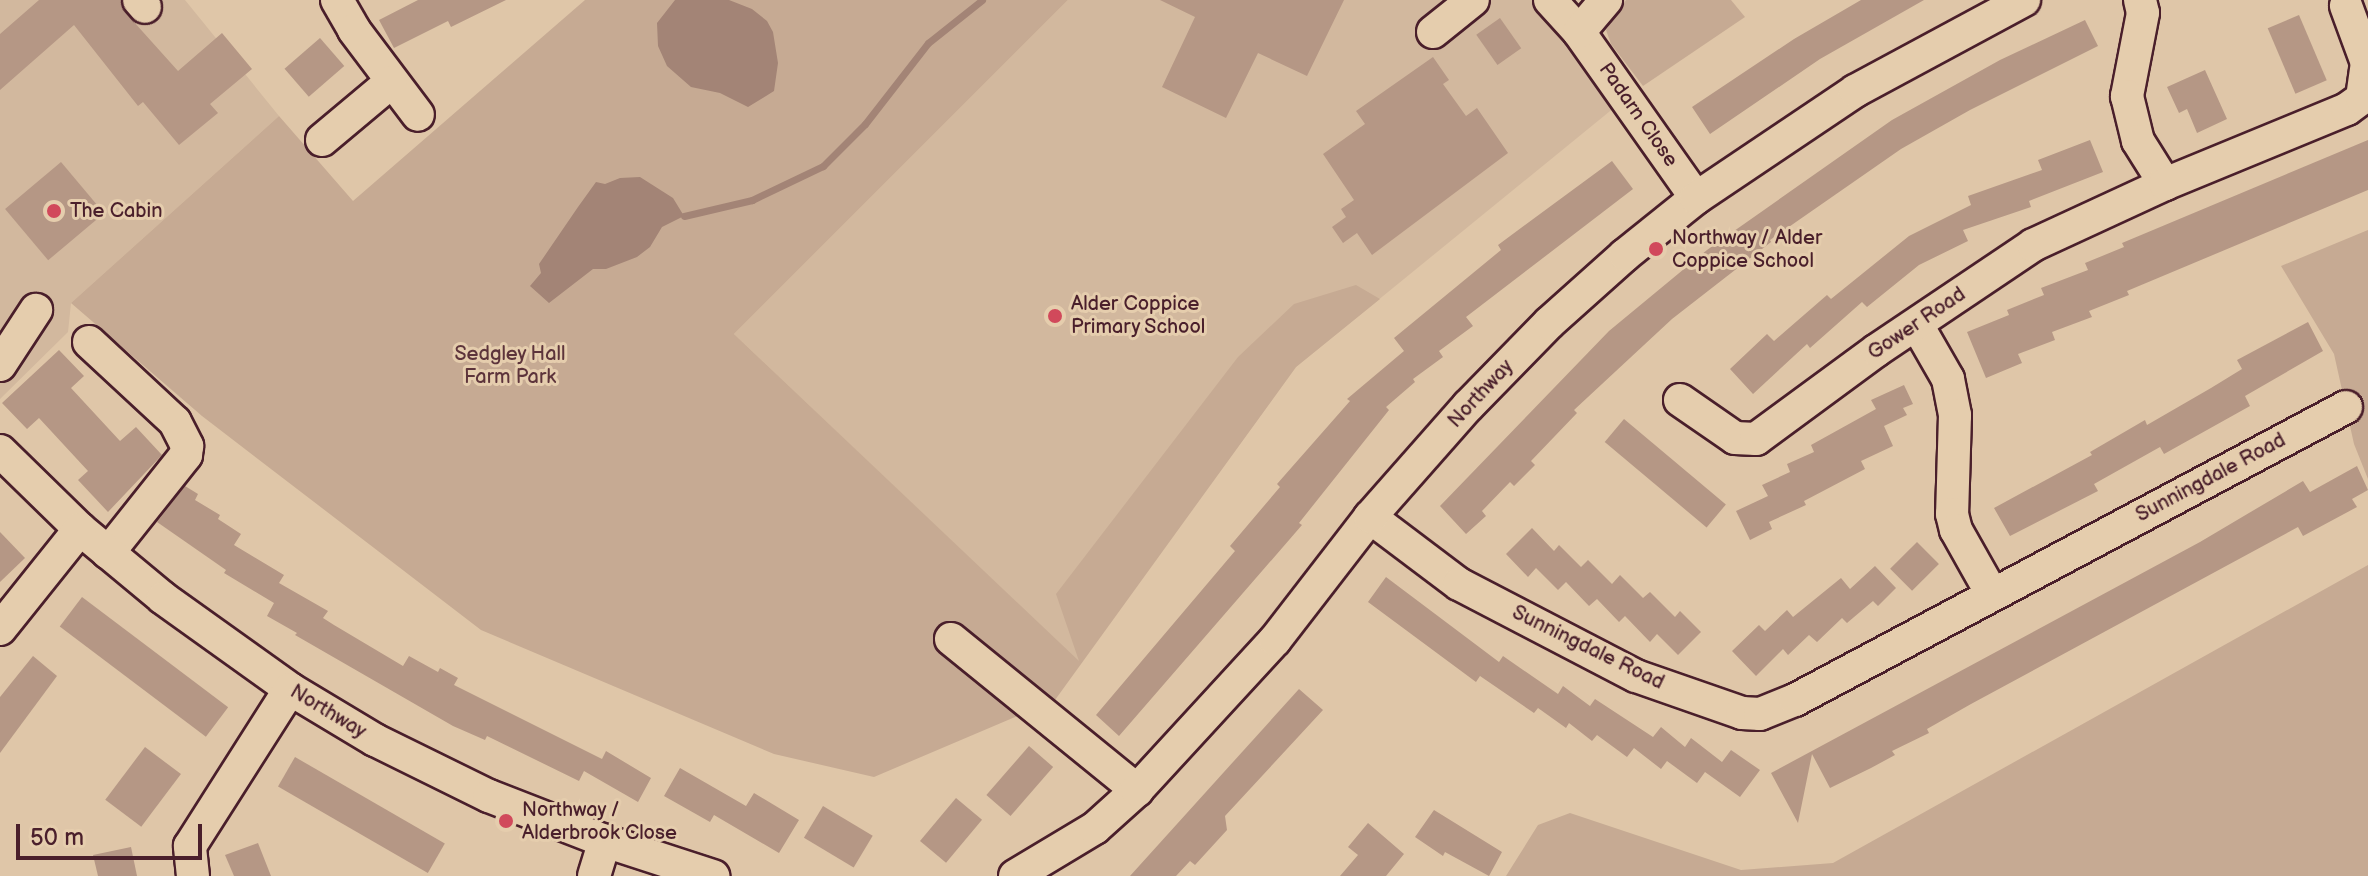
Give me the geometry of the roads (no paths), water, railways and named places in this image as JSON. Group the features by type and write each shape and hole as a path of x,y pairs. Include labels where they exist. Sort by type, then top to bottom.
{"street":[{"path":"337,0 391,82 418,115"},
{"path":"1433,32 1473,0"},
{"name":"Padarn Close","path":"1550,0 1579,32 1696,198"},
{"path":"1579,32 1606,0"},
{"name":"Northway","path":"1015,876 1095,828 1137,790 1275,640 1370,517 1468,406 1549,323 1696,198 1855,91 2024,0"},
{"path":"2140,0 2143,13 2127,96 2138,141 2165,184"},
{"name":"Gower Road","path":"1680,400 1735,438 1756,439 2033,245 2165,184 2347,109 2362,98 2367,63 2346,6"},
{"path":"322,140 391,82"},
{"path":"0,365 36,310"},
{"path":"1917,325 1948,379 1955,415 1952,514 1956,530 1992,594"},
{"path":"89,342 175,422 187,446 186,455 108,553"},
{"name":"Sunningdale Road","path":"1370,517 1459,584 1636,676 1742,713 1760,714 1795,700 2346,407"},
{"name":"Northway","path":"0,451 80,529 224,644 290,689 375,740 489,796 605,841 713,876"},
{"path":"0,629 80,529"},
{"path":"951,639 1137,790"},
{"path":"193,876 190,846 290,689"},
{"path":"594,876 605,841"}],"waterway":[{"path":"684,216 752,200 823,166 865,124 928,43 982,0"}],"place":[{"name":"The Cabin","path":"54,211"},
{"name":"Northway / Alder Coppice School","path":"1656,249"},
{"name":"Alder Coppice Primary School","path":"1055,316"},
{"name":"Northway / Alderbrook Close","path":"506,821"}],"park label":[{"name":"Sedgley Hall Farm Park","path":"510,366"}]}
